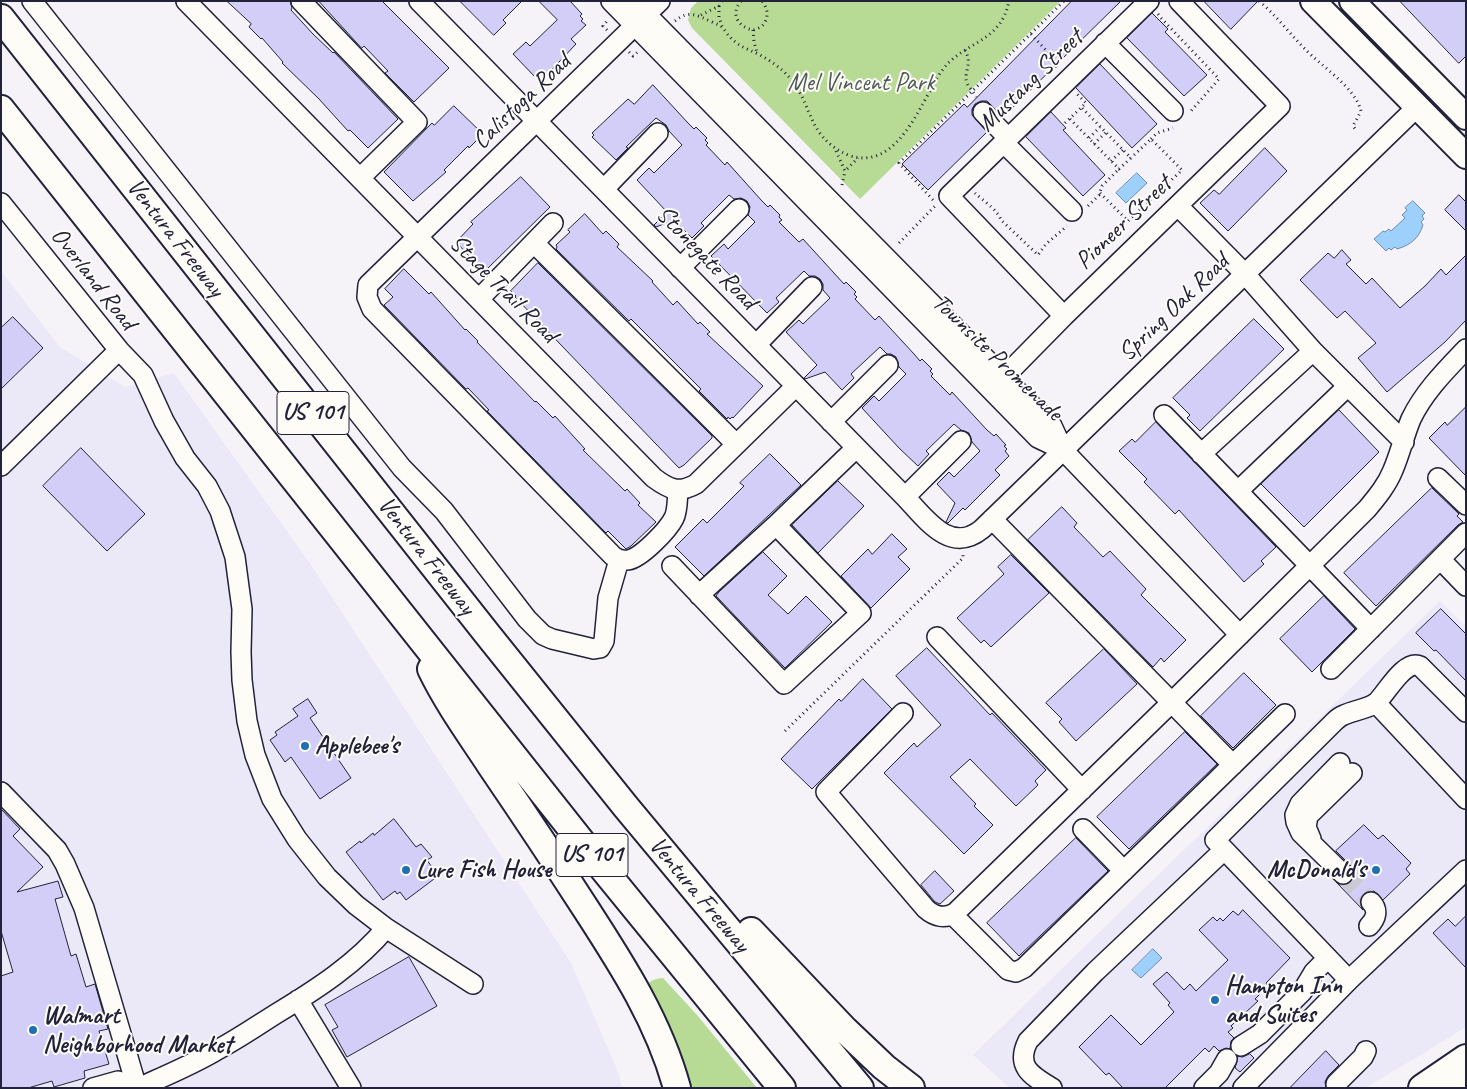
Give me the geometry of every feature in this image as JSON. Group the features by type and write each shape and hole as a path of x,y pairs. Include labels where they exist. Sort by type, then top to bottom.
{"highway":[{"name":"Ventura Freeway","path":"1,18 626,807 860,1088"},
{"name":"US 101","path":"1,110 604,870 782,1088"},
{"path":"406,620 445,698 608,943 646,1007 658,1033 677,1088"},
{"path":"626,807 763,943 845,1030 884,1067 911,1088"},
{"path":"1422,1088 1466,1058"}],"main road":[{"path":"1313,1 1466,156"},
{"path":"1352,1 1466,117"},
{"path":"1417,107 1437,88"},
{"path":"1456,1088 1466,1078"}],"street":[{"path":"32,1 402,468 444,511 527,619 543,635 594,649 600,648 604,641 608,598 619,560 627,560 639,555 667,528 677,508 678,490 688,489 696,484 796,386"},
{"name":"Stage Trail Road","path":"186,1 654,478 665,486 678,490"},
{"path":"301,1 417,122 360,178"},
{"name":"Stonegate Road","path":"419,1 941,533 955,538 963,538"},
{"name":"Townsite Promenade","path":"611,1 641,20 1004,378 1052,426 1063,450"},
{"name":"Townsite Promenade","path":"633,1 641,20 1038,438 1063,450"},
{"name":"Calistoga Road","path":"619,560 372,310 367,297 368,285 538,122 660,1"},
{"name":"Pioneer Street","path":"1004,378 1064,316 1280,106 1179,1"},
{"name":"Mustang Street","path":"1064,316 949,196 1146,5"},
{"path":"1106,43 1179,117"},
{"name":"Spring Oak Road","path":"963,538 976,534 992,519 1417,107"},
{"path":"983,112 1006,140 1076,213"},
{"path":"604,189 658,133"},
{"name":"Overland Road","path":"1,203 119,350 1,466"},
{"path":"1178,206 1245,274 1314,351 1404,442"},
{"path":"680,268 739,209"},
{"path":"479,300 554,223"},
{"path":"534,243 736,444"},
{"path":"756,345 812,287"},
{"path":"903,713 826,792 931,913 943,917 953,915 1352,526 1378,497 1386,485 1404,442 1410,421 1421,401 1429,389 1466,349"},
{"path":"119,350 144,375 164,421 185,458 207,486 220,510 235,557 242,609 242,680 247,721 255,755 272,799 297,839 327,877 356,905 386,928 473,984"},
{"path":"1202,454 1314,351"},
{"path":"831,422 888,365"},
{"path":"1238,491 1348,386"},
{"path":"1164,415 1371,629"},
{"path":"905,497 961,441"},
{"path":"699,595 776,525 856,448"},
{"path":"1063,450 1240,635"},
{"path":"1438,478 1462,495"},
{"path":"992,519 1233,764"},
{"path":"672,566 784,684 861,613 776,525"},
{"path":"1331,669 1466,533"},
{"path":"1440,559 1466,586"},
{"path":"936,637 1082,790"},
{"path":"1349,980 1215,840 1313,742 1344,715 1376,703 1394,680 1410,665 1420,666 1466,712"},
{"path":"1376,703 1466,799"},
{"path":"953,915 1008,970 1016,972 1024,968 1285,714"},
{"path":"1343,874 1312,842 1307,840 1296,822 1297,809 1300,804 1346,768"},
{"path":"1,792 57,850 74,883 84,908 138,1088"},
{"path":"1083,829 1124,871"},
{"path":"1052,1088 1032,1076 1027,1070 1023,1056 1024,1048 1028,1041 1095,972 1224,850"},
{"path":"1243,1088 1349,980 1466,870"},
{"path":"1369,926 1376,914 1376,910 1371,902"},
{"path":"93,1088 118,1081 138,1088 219,1050 335,975 371,946 386,928"},
{"path":"1241,1046 1260,1034 1302,992 1314,972 1328,958"},
{"path":"298,1000 351,1088"},
{"path":"1336,1084 1363,1058 1366,1051"},
{"path":"1204,1088 1219,1073 1227,1059"}],"path":[{"path":"722,1 719,6 719,17 722,27"},
{"path":"741,1 736,8 736,18 742,26 753,30 762,26 767,17 766,7 762,1"},
{"path":"836,150 858,158 884,152 895,144 910,126 943,69 951,60 991,34 1002,23 1009,1"},
{"path":"899,243 938,204 899,164 1064,1"},
{"path":"1259,1 1360,103 1362,111 1353,126 1356,130"},
{"path":"964,182 1038,255 1046,244 1061,232 1076,213 1089,206 1100,193 1102,186 1119,169 1157,133 1168,131 1179,117 1219,79 1161,18 1146,5"},
{"path":"700,16 719,6"},
{"path":"680,16 692,14 700,16 722,27 736,43 747,50 757,53 788,76 798,88 820,134 836,150 845,171"},
{"path":"753,30 757,53"},
{"path":"965,50 969,57 966,76 967,83 983,112"},
{"path":"1081,107 1131,158"},
{"path":"1070,119 1119,169"},
{"path":"1089,138 1100,127"},
{"path":"1094,144 1106,132"},
{"path":"1100,193 1128,222 1182,170 1152,139"},
{"path":"1111,161 1123,150"},
{"path":"842,185 845,171 858,158"},
{"path":"784,730 963,558 963,538"}],"shaded area":[{"path":"1,271 60,347 125,387 174,373 309,562 571,963 618,1072 622,1088 1,1088"},
{"path":"1440,601 1466,627 1466,1027 1365,1088 1010,1088 973,1055"}],"green space":[{"name":"Mel Vincent Park","path":"698,1 1061,1 860,199 692,28 688,20 691,8"},
{"path":"663,978 697,1015 757,1088 690,1088 672,1036 647,987 651,981"}],"water":[{"path":"1137,173 1147,183 1126,203 1116,193"},
{"path":"1413,201 1425,213 1422,216 1424,219 1421,222 1423,225 1419,234 1406,245 1397,249 1395,247 1391,250 1389,248 1386,251 1374,239 1383,231 1385,232 1389,229 1391,231 1405,218 1402,215 1407,210 1405,208"},
{"path":"1153,949 1162,958 1141,978 1132,970"}],"building":[{"path":"227,1 290,1 291,10 398,119 368,148 350,130 348,131 282,63 262,38 249,27 251,24"},
{"path":"319,1 382,1 449,68 414,102 385,73 388,71 364,46 362,48"},
{"path":"460,1 522,1 503,20 506,23 494,35"},
{"path":"539,1 570,1 582,14 580,16 583,19 581,21 586,25 571,39 576,44 542,80 540,77 538,80 513,54 526,42 530,46 557,20"},
{"path":"1072,1 1121,1 1003,117 987,101 975,104 972,109 972,115 987,132 928,190 902,164 964,104 967,107"},
{"path":"1204,1 1258,1 1231,29"},
{"path":"1400,1 1466,1 1466,56 1459,63"},
{"path":"1152,13 1168,29 1165,32 1207,75 1184,96 1127,38"},
{"path":"1100,64 1157,124 1132,148 1076,88"},
{"path":"653,85 694,129 696,127 707,138 705,140 708,143 706,145 725,165 727,162 768,207 770,205 780,215 779,217 782,220 779,222 799,242 803,239 844,284 846,282 856,292 854,294 857,297 855,299 875,320 879,316 920,361 922,359 932,369 930,371 933,374 931,376 950,395 952,392 987,430 994,436 996,434 1006,445 1004,446 1007,449 1005,451 1009,456 995,470 1000,475 965,510 963,508 948,523 946,522 955,503 937,484 949,472 954,477 980,451 972,442 969,433 961,430 954,424 926,451 929,454 918,466 899,448 862,408 874,396 879,401 906,374 899,367 896,357 887,354 880,347 851,374 854,378 842,390 825,372 805,379 817,365 786,332 799,320 803,324 830,298 823,290 823,284 820,279 815,276 809,276 804,271 776,298 779,302 767,313 711,256 724,244 728,249 755,222 748,215 750,207 747,201 741,198 734,199 729,195 701,223 704,226 692,238 674,220 656,227 654,225 667,212 637,180 649,168 654,173 682,145 666,125 656,118 626,147 628,148 616,160 592,137 594,135 592,133 628,99 634,104"},
{"path":"454,106 483,134 444,170 446,172 413,201 384,172 432,123 434,125"},
{"path":"1051,112 1066,128 1063,130 1105,175 1083,196 1026,137"},
{"path":"1265,148 1287,171 1228,231 1200,203 1214,190 1219,194"},
{"path":"521,177 550,207 484,272 456,242 473,224 471,222"},
{"path":"1459,195 1466,202 1466,231 1445,210"},
{"path":"585,214 603,234 606,231 619,244 617,247 653,281 673,305 677,301 698,324 700,322 710,332 707,334 763,386 733,418 730,419 728,417 727,419 699,391 701,389 631,319 629,321 556,249 556,245 570,232 568,230"},
{"path":"1342,250 1351,260 1346,264 1366,284 1372,278 1400,308 1441,269 1446,275 1466,255 1466,320 1445,342 1387,392 1358,358 1376,343 1345,311 1337,318 1300,280 1328,253 1334,258"},
{"path":"538,263 712,436 684,465 679,468 515,297 511,291"},
{"path":"404,269 429,294 431,292 535,402 553,418 555,416 585,449 583,450 625,491 627,489 640,503 638,505 656,522 631,546 626,549 608,531 606,533 487,411 489,410 468,388 466,389 384,305 393,297 385,289"},
{"path":"13,317 43,348 1,389 1,328"},
{"path":"1254,319 1284,349 1200,431 1187,418 1190,415 1173,398"},
{"path":"1466,407 1466,476 1429,438 1445,422 1447,425"},
{"path":"1339,410 1379,452 1304,527 1261,484"},
{"path":"1156,422 1276,547 1261,561 1264,564 1244,582 1179,510 1175,514 1144,482 1147,479 1119,451 1132,439 1135,442"},
{"path":"81,448 145,514 107,551 43,486"},
{"path":"770,454 801,485 704,576 675,547 703,519 707,523 744,486 740,483"},
{"path":"838,481 864,506 818,553 792,525"},
{"path":"1432,488 1459,514 1457,516 1463,522 1376,606 1344,573"},
{"path":"1062,507 1077,523 1074,527 1103,557 1110,551 1146,589 1141,595 1186,640 1164,662 1161,658 1153,667 1028,540"},
{"path":"892,534 907,549 898,557 910,569 871,608 841,576 868,549 872,554"},
{"path":"763,552 787,576 768,595 788,614 806,596 832,622 785,668 716,596"},
{"path":"1011,555 1049,593 991,647 984,640 981,643 957,618 1004,574 998,567"},
{"path":"1324,596 1355,629 1312,672 1280,639"},
{"path":"1441,609 1466,634 1466,681 1436,650 1434,651 1416,633"},
{"path":"927,648 990,715 992,713 1046,770 1035,781 1038,785 1016,806 970,759 950,777 993,825 964,854 884,773 914,743 917,747 941,725 896,676"},
{"path":"1104,649 1137,684 1076,741 1059,722 1062,719 1046,703"},
{"path":"1244,673 1276,705 1233,748 1201,716"},
{"path":"863,679 892,709 812,789 781,759 839,699 841,701"},
{"path":"308,699 317,713 310,718 351,778 320,799 291,757 285,762 270,740 277,735 275,732 298,716 293,709"},
{"path":"1185,732 1217,764 1129,849 1097,817"},
{"path":"1,809 20,829 13,836 43,867 17,892 58,881 63,897 55,899 71,956 76,954 86,987 95,984 108,1029 99,1031 109,1064 84,1071 85,1078 54,1087 52,1081 28,1088 1,1088 1,976 13,972 1,931"},
{"path":"394,819 416,847 421,844 432,857 427,860 438,876 406,900 400,892 397,894 395,891 383,900 346,852 373,833 374,835"},
{"path":"1364,825 1378,839 1383,835 1411,863 1406,869 1410,874 1383,900 1374,891 1364,894 1360,903 1363,910 1336,882 1346,885 1354,876 1354,871 1336,851"},
{"path":"1076,838 1108,871 1019,956 987,923"},
{"path":"935,871 954,891 940,904 935,902 921,885"},
{"name":"Hampton Inn and Suites","path":"1243,910 1290,958 1266,983 1268,986 1255,999 1258,1001 1231,1026 1233,1028 1228,1032 1234,1038 1231,1041 1230,1049 1226,1048 1219,1051 1214,1046 1209,1052 1205,1048 1165,1088 1123,1088 1109,1073 1106,1075 1079,1047 1111,1015 1141,1045 1174,1012 1168,1005 1170,1003 1153,984 1167,972 1184,990 1190,984 1196,991 1228,960 1199,930 1213,917 1217,921 1220,918 1223,921 1233,911 1238,915"},
{"path":"1466,916 1466,968 1433,933 1448,919 1455,926"},
{"path":"409,957 437,1006 347,1057 332,1030 338,1027 325,1005"},
{"path":"1326,1051 1339,1065 1328,1076 1325,1082 1326,1088 1290,1088"},
{"path":"1250,1054 1254,1058 1240,1072 1235,1068 1238,1056 1242,1057"}],"tunnel":[{"path":"1343,874 1371,902"}],"place":[{"name":"Applebee's","path":"305,746"},
{"name":"Lure Fish House","path":"406,870"},
{"name":"McDonald's","path":"1376,870"},
{"name":"Hampton Inn and Suites","path":"1215,1000"},
{"name":"Walmart Neighborhood Market","path":"33,1030"}]}
